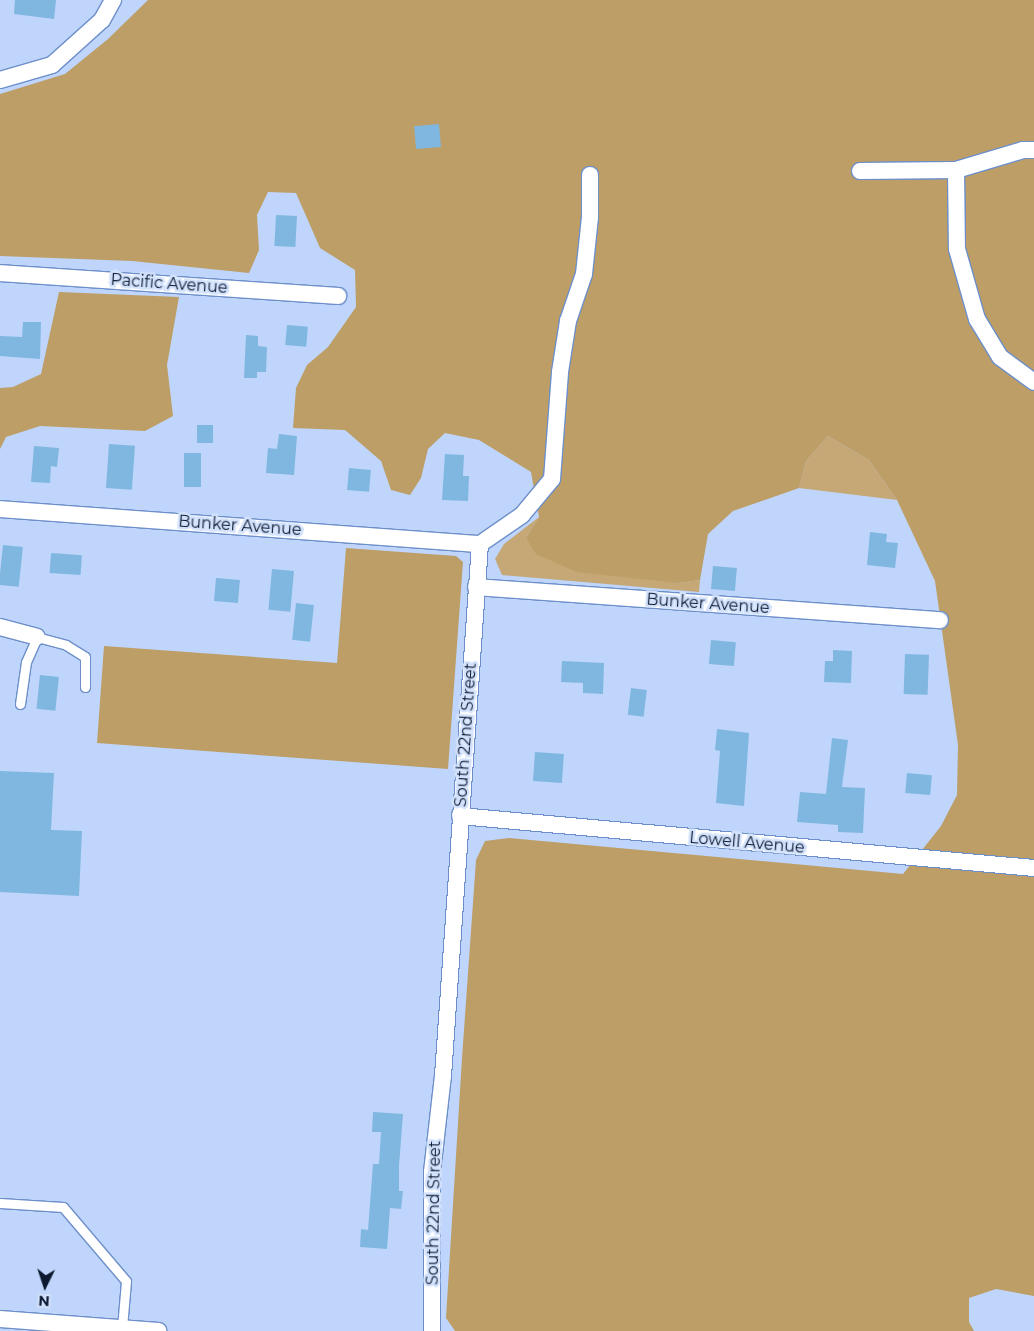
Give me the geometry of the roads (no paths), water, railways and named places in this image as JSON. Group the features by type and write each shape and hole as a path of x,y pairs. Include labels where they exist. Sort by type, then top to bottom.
{"street":[{"path":"0,80 52,65 102,20 113,0"},
{"path":"860,171 956,170 1023,150 1034,150"},
{"path":"956,170 956,249 977,319 1000,357 1034,382"},
{"path":"480,544 522,515 552,479 560,372 568,321 584,274 590,217 590,175"},
{"name":"Pacific Avenue","path":"0,273 338,296"},
{"name":"Bunker Avenue","path":"0,508 480,544"},
{"name":"South 22nd Street","path":"432,1331 432,1172 443,1076 480,544"},
{"name":"Bunker Avenue","path":"476,587 940,620"},
{"path":"0,627 37,637"},
{"name":"Lowell Avenue","path":"460,816 1034,868"},
{"path":"0,1319 159,1331"}],"lane":[{"path":"20,704 26,662 37,637 66,645 85,657 85,687"},
{"path":"0,1203 63,1207 126,1281 122,1328"}]}
